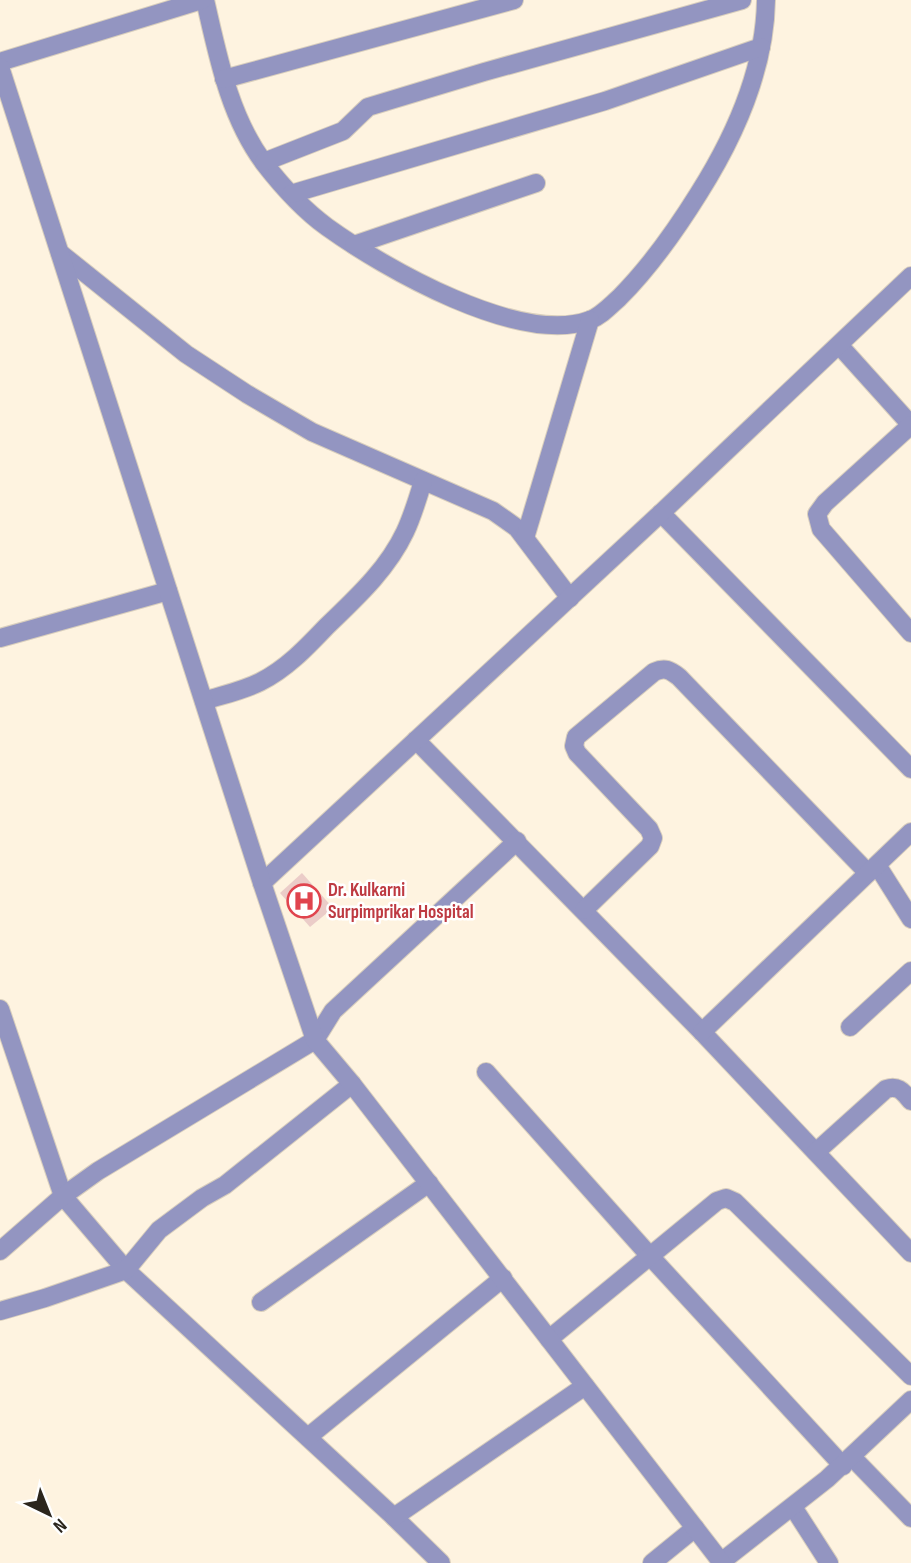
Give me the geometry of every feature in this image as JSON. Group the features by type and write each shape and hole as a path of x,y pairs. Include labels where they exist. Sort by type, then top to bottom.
{"street":[{"path":"766,0 761,47 751,83 738,122 716,166 685,216 639,278 603,313 590,320 566,326 521,323 460,302 392,270 326,226 291,194 264,162 243,127 224,79 203,0 0,68 315,1040 352,1084 722,1562 847,1462 911,1400"},
{"path":"224,79 514,0"},
{"path":"264,162 343,131 368,107 742,0"},
{"path":"291,194 605,100 761,47"},
{"path":"354,245 536,183"},
{"path":"60,253 186,354 247,394 312,432 493,511 517,528 570,598"},
{"path":"262,883 661,513 911,276"},
{"path":"525,538 590,320"},
{"path":"839,345 911,425 825,503 817,514 821,529 911,633"},
{"path":"204,701 251,686 294,660 381,570 406,531 423,481"},
{"path":"661,513 911,769"},
{"path":"0,638 169,591"},
{"path":"584,910 650,846 653,838 649,829 577,753 574,746 576,737 662,668 671,670 679,677 873,869 911,919"},
{"path":"416,740 702,1032 911,1253"},
{"path":"702,1032 911,832"},
{"path":"0,1251 63,1196 99,1171 315,1040 333,1011 517,841"},
{"path":"850,1027 911,971"},
{"path":"0,1009 63,1196 126,1270 441,1563"},
{"path":"486,1072 649,1255 847,1462 911,1518"},
{"path":"0,1311 126,1270 159,1230 202,1198 225,1185 352,1084"},
{"path":"816,1153 886,1089 900,1089 911,1101"},
{"path":"261,1302 429,1183"},
{"path":"549,1339 649,1255 717,1201 726,1198 735,1202 911,1376"},
{"path":"308,1437 503,1278"},
{"path":"394,1517 585,1386"},
{"path":"793,1507 829,1563"},
{"path":"652,1563 695,1528"}],"building":[{"path":"302,873 333,908 310,927 280,893"}],"place":[{"name":"Dr. Kulkarni Surpimprikar Hospital","path":"304,901"}]}
